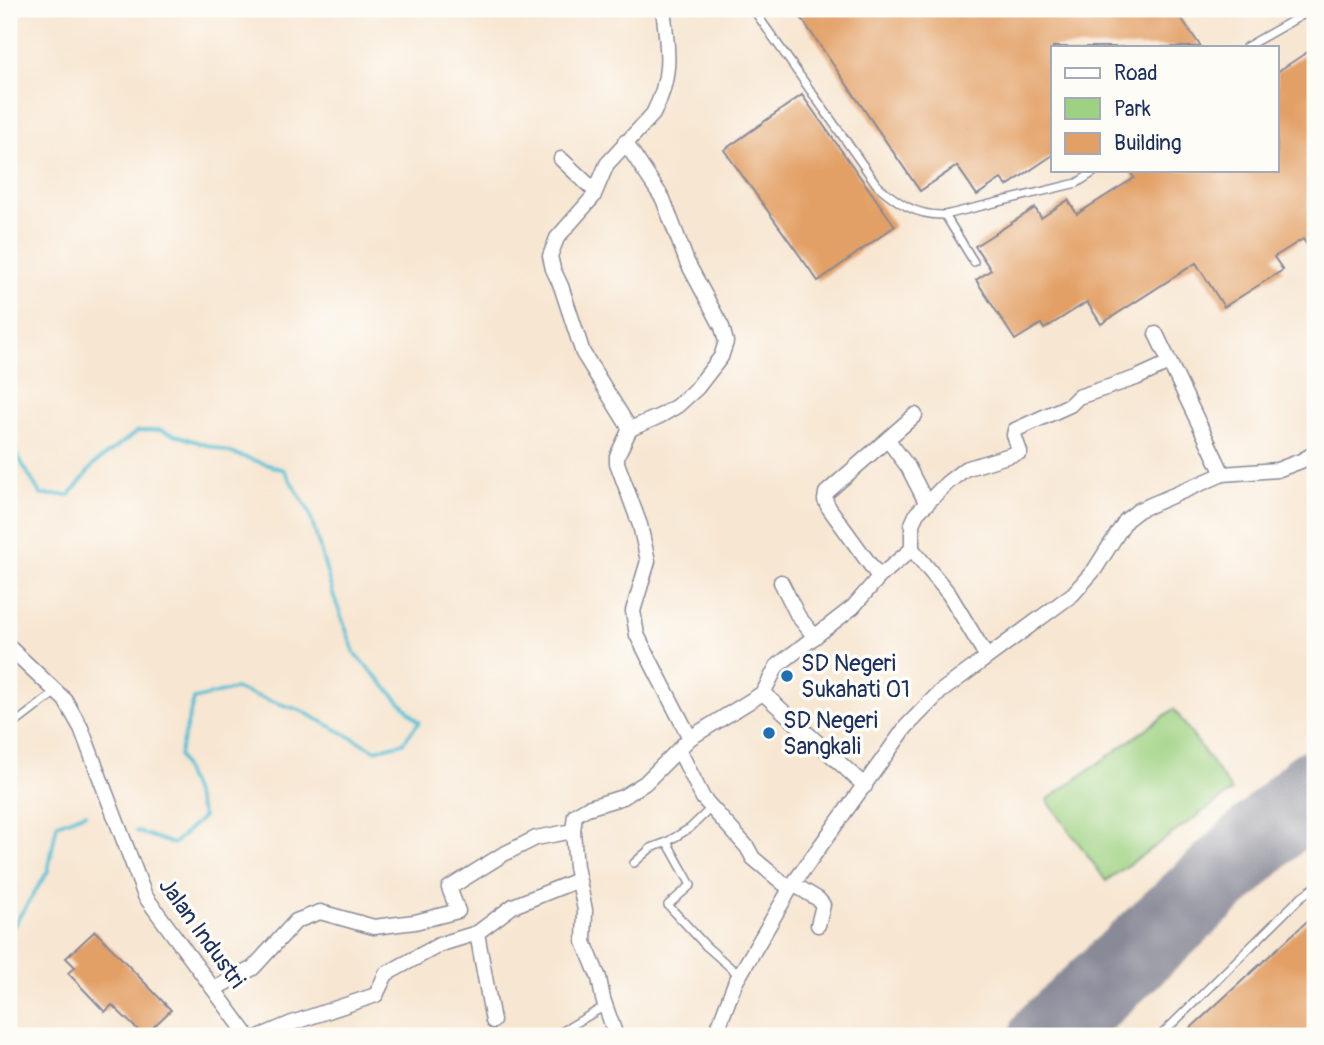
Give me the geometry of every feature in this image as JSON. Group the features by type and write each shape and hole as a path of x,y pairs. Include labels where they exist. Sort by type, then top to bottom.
{"street":[{"path":"630,429 583,352 552,269 550,256 557,238 593,197 602,172 625,142 653,114 665,88 669,53 663,9"},
{"path":"625,142 663,198 687,262 722,327 726,342 721,357 697,388 660,416 630,429 617,456 617,463 637,516 648,561 633,611 637,635 690,738"},
{"path":"561,159 595,191"},
{"path":"1156,334 1186,399 1213,448 1223,474"},
{"path":"988,657 948,594 912,549 912,524 917,513 965,469 1020,452 1015,430 1070,405 1078,397 1136,378 1169,363"},
{"path":"879,577 825,500 826,493 915,415"},
{"path":"888,440 908,467 926,503"},
{"path":"715,1036 740,975 792,887 906,727 940,692 1081,586 1132,514 1223,474 1277,470 1315,453"},
{"path":"616,1036 605,1006 599,978 584,942 585,910 578,880 574,820 579,812 623,797 645,783 690,738 763,693 777,666 853,607 879,577 912,549"},
{"path":"781,582 799,616 815,637"},
{"name":"Jalan Industri","path":"9,647 72,709 145,896 248,1036"},
{"path":"763,693 865,786"},
{"path":"678,750 704,798 747,847 753,858 792,887 818,899 823,905 818,925"},
{"path":"214,989 253,968 296,920 320,912 373,927 415,922 458,911 449,888 502,855 536,838 573,831"},
{"path":"261,1036 376,995 386,974 441,944 478,933 513,906 578,880"},
{"path":"478,933 493,1021"}],"lane":[{"path":"753,9 877,185 896,202 916,212 945,215 1077,183 1094,172"},
{"path":"1248,46 1313,9"},
{"path":"945,215 974,262"},
{"path":"9,728 57,692"},
{"path":"634,863 651,848 690,828 712,807"},
{"path":"667,842 691,885 668,905 706,946 740,975"},
{"path":"1160,1036 1302,896 1315,887"},
{"path":"556,1035 605,1006"}],"green space":[{"path":"1174,709 1232,791 1106,881 1047,800"}],"building":[{"path":"795,9 1175,9 1200,46 1051,46 1051,156 1007,186 1001,179 977,195 957,166 920,191"},
{"path":"1315,47 1315,257 1303,239 1274,257 1283,270 1224,307 1196,263 1101,324 1087,302 1044,329 1041,324 1015,340 976,280 991,270 975,246 1035,208 1041,218 1068,200 1077,214 1134,178 1130,172 1278,172 1278,71"},
{"path":"802,95 895,226 818,281 724,150"},
{"path":"1315,914 1315,1030 1308,1036 1182,1036"},
{"path":"95,931 171,1010 144,1036 112,1005 105,1012 68,973 75,967 66,958"}],"waterway":[{"path":"9,442 41,495 70,495 94,464 138,431 160,430 284,470 309,511 333,594 355,654 419,722 403,743 375,750 302,711 235,689 194,699 179,755 203,817 173,844 136,831"},
{"path":"9,930 48,871 57,824 86,813"}],"runway":[{"path":"1048,1036 1315,787"}],"place":[{"name":"SD Negeri Sukahati 01","path":"787,676"},
{"name":"SD Negeri Sangkali","path":"769,733"}]}
